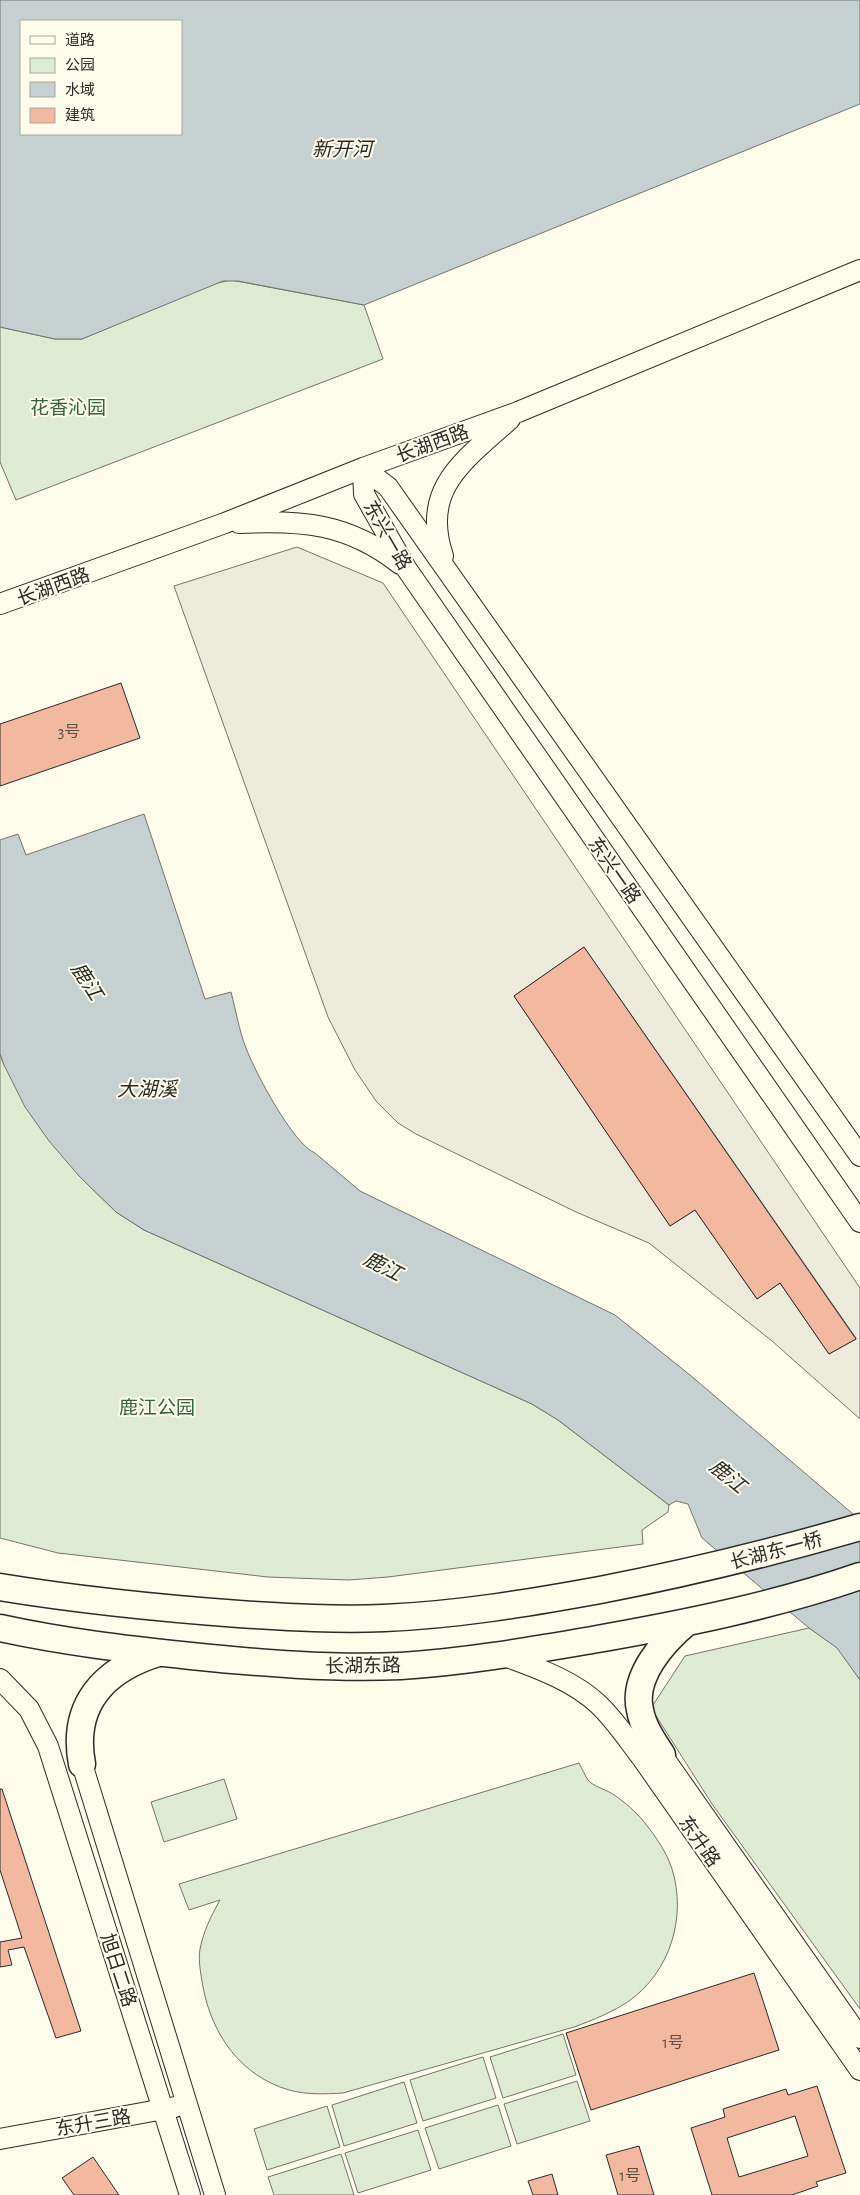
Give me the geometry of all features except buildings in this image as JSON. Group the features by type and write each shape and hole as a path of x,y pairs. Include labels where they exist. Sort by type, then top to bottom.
{"main road":[{"name":"长湖东一桥","path":"51,1596 152,1607 286,1617 385,1618 456,1612 518,1604 629,1584 744,1559 860,1527"},
{"name":"长湖东路","path":"0,1628 91,1645 269,1663 342,1667 400,1666 502,1655 687,1622 811,1592 860,1576"},
{"path":"0,1579 51,1596"},
{"path":"0,1587 51,1596"},
{"path":"662,1755 642,1718 639,1704 640,1689 649,1667 659,1651 687,1622"},
{"path":"82,1764 80,1747 81,1725 92,1695 114,1675 139,1660 159,1652"}],"street":[{"name":"长湖西路","path":"0,604 224,523 363,468 518,412 860,270"},
{"path":"448,572 436,537 436,510 444,486 464,460 518,412"},
{"name":"东兴一路","path":"363,468 364,494 406,568 860,1222"},
{"name":"东兴一路","path":"363,468 388,487 860,1156"},
{"path":"224,523 290,522 326,526 362,539 406,568"},
{"name":"东升路","path":"502,1655 570,1684 588,1696 608,1714 642,1758 860,2070"},
{"name":"旭日二路","path":"0,1679 29,1709 48,1746 190,2195"},
{"name":"东升路","path":"662,1755 860,2038"},
{"name":"旭日二路","path":"82,1764 216,2195"},
{"name":"东升三路","path":"0,2139 187,2104"}],"green space":[{"name":"花香沁园","path":"231,280 364,305 383,359 16,500 0,462 0,327 55,339 82,339 213,284"},
{"name":"鹿江公园","path":"0,1054 4,1065 80,1177 116,1212 144,1230 532,1404 558,1420 669,1505 668,1512 642,1530 643,1544 388,1577 349,1580 268,1577 58,1553 0,1538"},
{"path":"809,1628 838,1648 860,1680 860,2009 712,1804 651,1708 685,1656"},
{"path":"579,1763 590,1782 621,1800 645,1823 667,1857 676,1887 676,1924 672,1942 665,1959 643,1989 629,2001 596,2019 574,2027 343,2093 296,2092 272,2084 243,2064 231,2051 213,2021 207,2005 199,1954 211,1918 220,1900 189,1910 179,1884"},
{"path":"224,1779 237,1819 164,1842 151,1802"},
{"path":"563,2034 576,2075 503,2098 490,2057"},
{"path":"483,2057 496,2098 423,2121 410,2080"},
{"path":"577,2081 590,2121 517,2144 504,2104"},
{"path":"404,2082 417,2123 344,2146 332,2105"},
{"path":"498,2105 511,2146 439,2169 425,2128"},
{"path":"327,2106 340,2147 267,2170 254,2129"},
{"path":"418,2130 431,2170 358,2193 345,2153"},
{"path":"341,2154 354,2195 274,2195 268,2177"}],"shaded area":[{"path":"297,547 383,583 860,1288 860,1419 772,1341 649,1243 576,1212 416,1134 398,1123 376,1101 355,1070 328,1017 174,586","holes":["584,947 856,1338 829,1354 780,1283 757,1299 695,1210 670,1226 514,996"]}],"water":[{"name":"新开河","path":"0,0 860,0 860,104 364,305 238,281 223,281 82,339 55,339 0,327"},
{"name":"大湖溪","path":"144,814 205,999 231,992 239,1027 257,1073 286,1122 306,1147 360,1191 615,1315 690,1375 860,1520 860,1680 837,1648 809,1628 702,1538 688,1504 676,1501 669,1505 558,1420 532,1404 144,1230 116,1212 80,1177 49,1141 25,1107 0,1054 0,840 18,834 26,855"}],"water label":[{"name":"鹿江","path":"87,981"},
{"name":"鹿江","path":"383,1266"},
{"name":"鹿江","path":"728,1476"}]}
